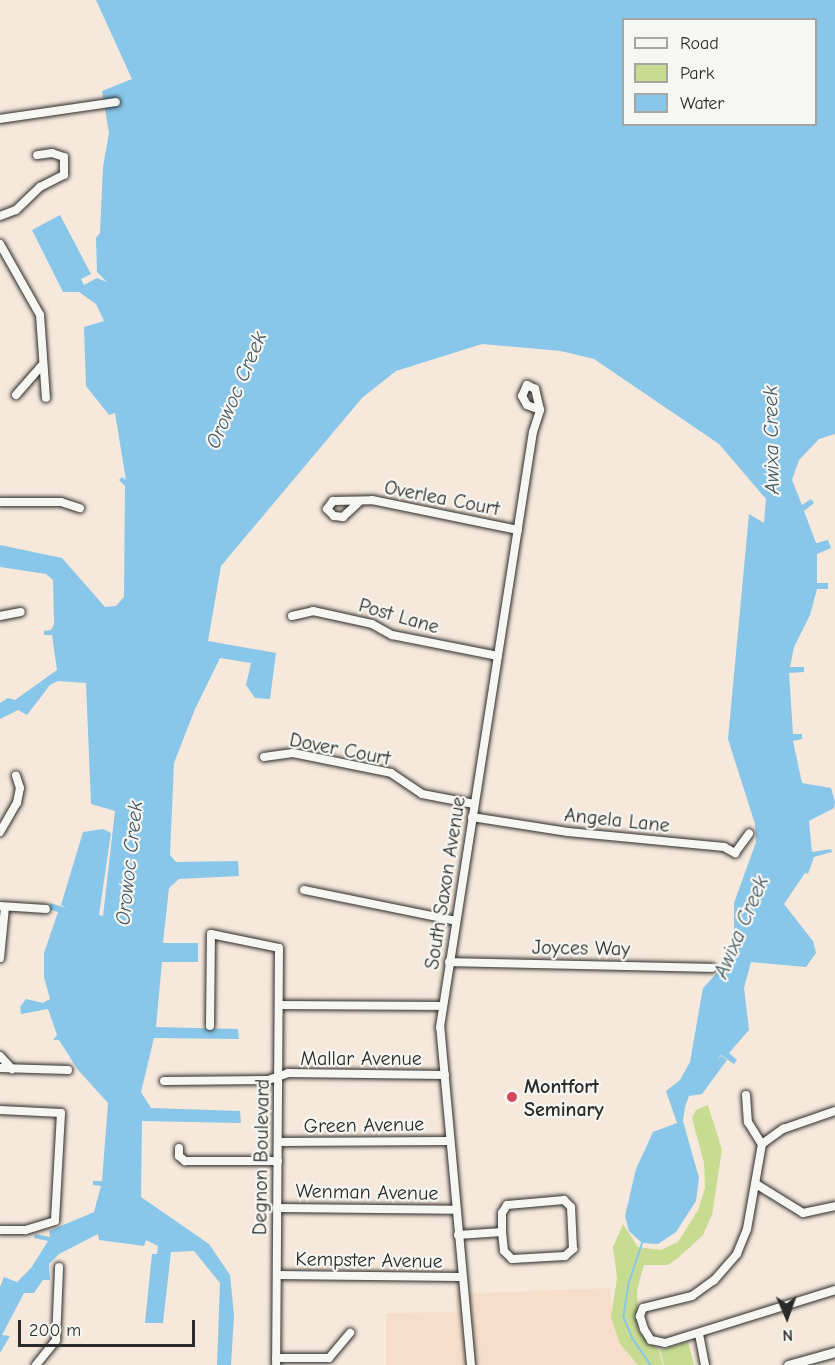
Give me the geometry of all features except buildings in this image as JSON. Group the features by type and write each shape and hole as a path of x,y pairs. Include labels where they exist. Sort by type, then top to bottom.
{"main road":[{"path":"788,1365 835,1352"}],"street":[{"path":"0,119 116,102"},
{"path":"0,216 16,210 40,187 64,175 64,157 52,153 37,155"},
{"path":"0,244 38,307 46,398"},
{"path":"16,395 43,364"},
{"name":"South Saxon Avenue","path":"471,1365 460,1277 440,1027 533,432 540,410"},
{"name":"Overlea Court","path":"359,502 372,500 518,530"},
{"path":"0,502 62,502 80,508"},
{"name":"Post Lane","path":"292,616 313,611 372,624 392,635 498,656"},
{"path":"0,616 21,612"},
{"name":"Dover Court","path":"264,757 293,753 391,773 420,793 474,804"},
{"path":"0,832 18,803 20,788 16,776"},
{"name":"Angela Lane","path":"472,817 568,832 723,847 735,853 749,834"},
{"path":"304,890 456,921"},
{"path":"0,958 3,906 46,909"},
{"name":"Degnon Boulevard","path":"210,1026 211,934 279,948 276,1361"},
{"name":"Joyces Way","path":"449,962 712,968"},
{"path":"279,1005 443,1006"},
{"path":"0,1056 12,1068"},
{"path":"0,1068 68,1070"},
{"name":"Mallar Avenue","path":"164,1081 268,1080 278,1076 445,1075"},
{"path":"746,1095 748,1122 762,1144 756,1184 741,1246 714,1280 692,1296 649,1304 641,1312 644,1329 651,1340 665,1343 699,1334 728,1320 760,1315 835,1290"},
{"path":"0,1110 61,1113 55,1221 25,1230 0,1230"},
{"path":"762,1144 783,1129 835,1111"},
{"name":"Green Avenue","path":"278,1142 450,1141"},
{"path":"179,1148 179,1156 185,1161 278,1161"},
{"path":"756,1184 803,1213 835,1206"},
{"path":"560,1200 570,1204 574,1246 569,1255 512,1259 504,1251 502,1232 502,1213 507,1205 560,1200"},
{"name":"Wenman Avenue","path":"277,1208 455,1210"},
{"path":"458,1235 502,1232"},
{"path":"36,1365 56,1340 59,1268"},
{"name":"Kempster Avenue","path":"277,1275 460,1277"},
{"path":"276,1361 329,1358 350,1334"},
{"path":"699,1334 705,1365"}],"shaded area":[{"path":"610,1288 614,1325 639,1351 641,1365 386,1365 386,1313 456,1312 456,1294"}],"green space":[{"path":"708,1105 722,1150 712,1215 703,1235 678,1258 668,1265 644,1265 637,1290 638,1331 659,1350 663,1365 638,1365 620,1344 611,1318 617,1278 613,1247 623,1224 638,1247 661,1250 678,1242 698,1210 705,1188 704,1163 692,1118 696,1110"},
{"path":"688,1342 694,1365 664,1365 660,1350"}],"water":[{"name":"Orowoc Creek","path":"96,0 835,0 835,434 819,439 799,460 792,480 802,505 811,499 814,503 804,511 816,543 828,540 831,548 817,554 817,583 828,583 828,589 817,589 810,615 794,647 790,667 804,667 804,672 789,673 793,734 802,734 802,739 793,741 802,783 831,788 835,802 834,808 809,821 812,852 831,849 832,852 814,857 808,874 805,873 784,904 813,941 816,953 806,967 751,962 744,988 749,1030 729,1053 737,1060 734,1064 721,1055 716,1062 721,1056 727,1060 702,1094 689,1096 685,1107 683,1121 699,1178 696,1201 676,1232 658,1244 642,1243 629,1231 625,1216 636,1169 653,1132 677,1123 666,1091 680,1080 690,1062 703,988 728,961 734,938 734,903 756,842 755,824 728,739 749,514 764,523 766,499 719,444 594,359 561,351 482,344 396,371 362,398 221,566 208,641 276,653 270,699 255,698 246,685 251,663 220,658 195,709 174,763 170,855 176,862 238,861 239,876 179,879 169,888 163,943 198,943 198,962 162,962 156,1027 238,1029 239,1039 154,1038 141,1092 151,1108 240,1111 241,1123 142,1121 141,1197 209,1244 230,1275 234,1315 231,1365 217,1365 220,1283 194,1251 171,1252 163,1323 145,1323 152,1254 157,1254 158,1246 146,1240 144,1246 99,1240 98,1234 59,1254 49,1264 50,1280 43,1280 34,1293 24,1293 2,1335 10,1336 0,1353 0,1287 4,1277 17,1282 31,1268 48,1241 34,1238 35,1234 50,1237 49,1231 94,1212 101,1186 93,1185 93,1181 102,1181 108,1103 78,1070 59,1040 53,1040 57,1035 48,1009 21,1014 20,1007 26,999 43,1003 50,999 44,977 44,953 58,912 48,909 50,903 66,908 61,905 83,832 103,829 111,833 99,915 103,916 115,811 91,804 86,683 58,681 50,685 27,715 18,710 0,719 0,703 8,698 15,700 57,670 52,635 44,635 44,631 51,630 54,624 53,580 46,574 0,567 0,545 62,558 105,607 116,606 124,597 125,486 119,480 122,477 126,480 115,413 109,415 86,386 84,327 104,321 96,304 79,292 63,292 32,230 60,215 91,274 81,279 84,285 97,278 107,282 97,272 96,238 100,233 103,167 109,133 102,91 132,79"}],"waterway":[{"name":"Awixa Creek","path":"643,1242 629,1284 624,1317 633,1339 651,1365"}],"place":[{"name":"Montfort Seminary","path":"512,1097"}]}
